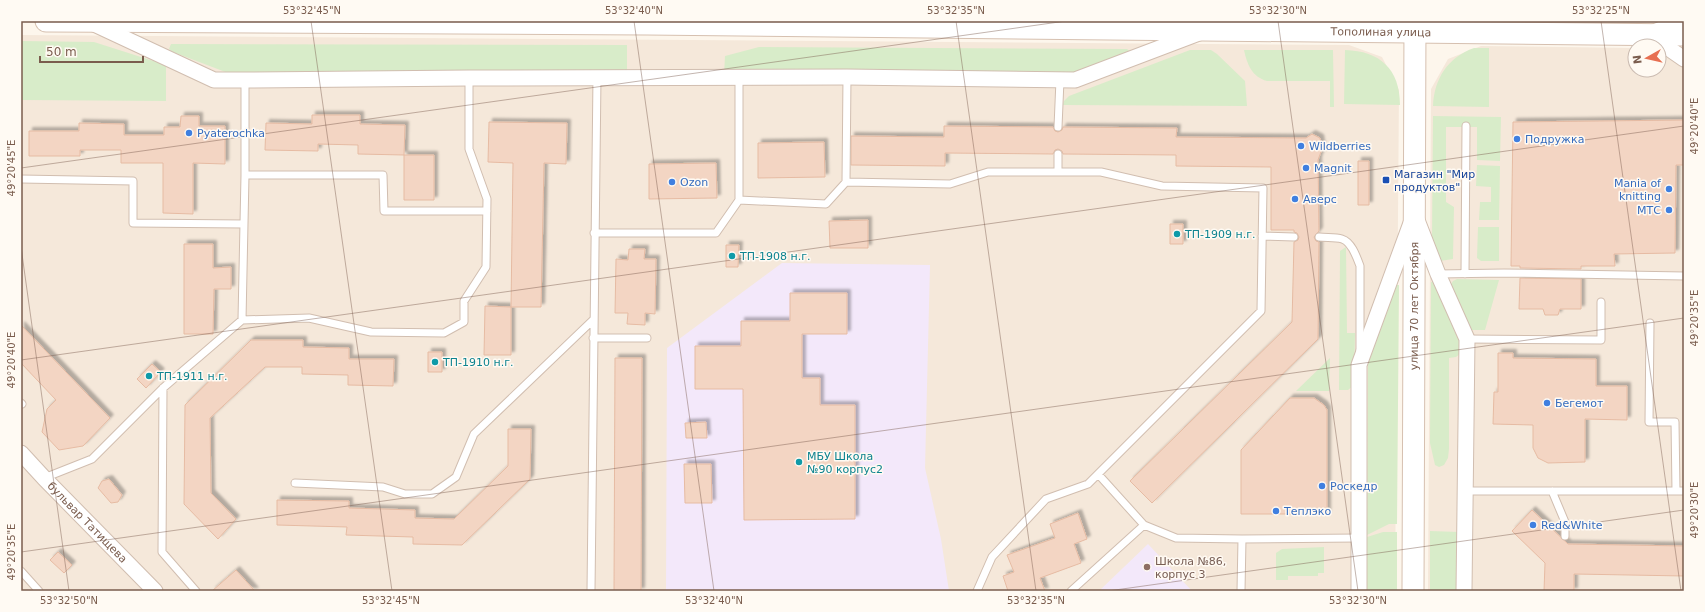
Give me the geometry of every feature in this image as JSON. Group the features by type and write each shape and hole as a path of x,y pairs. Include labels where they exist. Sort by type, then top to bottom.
{"main road":[{"name":"Тополиная улица","path":"46,21 1146,25 1209,29 1415,27 1684,35"},
{"name":"улица 70 лет Октября","path":"1413,591 1415,27"}],"street":[{"path":"88,21 214,80 847,77 1075,80 1209,29"},
{"path":"1648,34 1681,21"},
{"path":"1648,34 1684,59"},
{"path":"1414,213 1438,274 1467,338 1464,591"},
{"path":"1359,591 1360,365 1414,213"},
{"name":"бульвар Татищева","path":"21,453 155,591"}],"lane":[{"path":"739,200 826,204 846,182 847,77"},
{"path":"44,478 92,460 163,388 242,320 309,318 370,332 444,333 464,322 464,301 486,267 487,199 469,149 469,78"},
{"path":"591,591 597,78"},
{"path":"594,233 716,233 739,200 739,78"},
{"path":"242,320 245,80"},
{"path":"1058,127 1060,80"},
{"path":"1465,274 1466,126"},
{"path":"1058,154 1058,172"},
{"path":"846,182 950,184 988,172 1101,172 1162,186 1262,188 1261,312 1088,484 1046,499 992,557 977,591"},
{"path":"245,175 383,175 384,211 487,211"},
{"path":"21,179 133,181 133,223 244,224"},
{"path":"1262,236 1294,237"},
{"path":"1319,237 1342,239 1347,242 1356,255 1360,266 1360,365"},
{"path":"1438,274 1504,273 1684,276"},
{"path":"1467,338 1601,340 1601,302"},
{"path":"294,483 383,487 404,494 432,494 456,477 474,434 593,320"},
{"path":"1650,322 1649,422 1675,422 1676,491"},
{"path":"593,338 647,338"},
{"path":"163,388 162,552 194,590"},
{"path":"1098,474 1144,525 1176,538 1359,538"},
{"path":"1465,491 1684,491"},
{"path":"1552,491 1565,522 1565,536"},
{"path":"1071,591 1144,525"},
{"path":"1241,591 1242,539"},
{"path":"21,571 39,591"}],"shaded area":[{"path":"21,35 1349,45 1382,57 1399,90 1395,591 21,591"},
{"path":"1481,46 1627,48 1627,78 1667,78 1667,48 1684,49 1684,591 1428,591 1431,89 1448,59"},
{"path":"782,263 930,265 925,468 941,539 949,591 666,591 667,348"},
{"name":"Школа №86, корпус 3","path":"1148,544 1192,591 1099,591"}],"green space":[{"path":"21,41 94,42 166,65 166,101 21,100"},
{"path":"171,44 627,45 627,74 228,73 173,52 169,49"},
{"path":"759,47 1127,49 1131,52 1073,78 724,75 725,56"},
{"path":"1474,48 1489,48 1489,107 1433,106 1436,87 1444,70 1457,57"},
{"path":"1190,50 1211,50 1245,81 1247,106 1063,105 1064,101 1069,96"},
{"path":"1244,50 1333,50 1334,107 1330,107 1330,81 1267,81 1254,73 1251,69"},
{"path":"1345,50 1368,54 1378,58 1386,64 1396,81 1400,105 1344,104"},
{"path":"1433,116 1501,117 1500,161 1477,160 1477,127 1446,127 1446,202 1454,207 1453,259 1440,261 1432,239"},
{"path":"1477,165 1500,166 1499,220 1479,220 1480,202 1491,202 1491,187 1476,186"},
{"path":"1478,227 1499,227 1499,261 1481,261 1477,258"},
{"path":"1346,247 1347,333 1355,333 1354,385 1348,390 1339,390 1340,251"},
{"path":"1457,279 1499,280 1485,330 1470,330 1450,286 1453,281"},
{"path":"1431,282 1433,282 1460,343 1460,354 1456,357 1449,358 1449,449 1448,458 1444,465 1439,467 1435,465 1430,443"},
{"path":"1396,285 1399,285 1397,524 1389,524 1367,535 1368,364"},
{"path":"1330,358 1329,391 1296,391"},
{"path":"1430,531 1459,532 1459,591 1430,591"},
{"path":"1383,532 1397,532 1397,591 1367,591 1367,537"},
{"path":"1324,547 1324,573 1318,573 1318,576 1288,576 1288,580 1276,580 1276,553 1282,549"}],"building":[{"path":"312,115 360,115 360,124 405,125 404,155 358,154 358,145 318,144 318,151 265,150 266,123 312,124"},
{"path":"181,116 199,116 199,126 225,126 225,164 193,163 193,214 163,213 163,163 121,163 121,150 80,150 80,156 29,156 29,131 79,131 79,123 124,124 124,135 164,135 164,127 180,127"},
{"path":"1684,120 1684,165 1676,165 1675,253 1614,254 1615,266 1581,266 1581,269 1520,268 1520,266 1511,266 1513,122"},
{"path":"489,122 567,123 566,164 544,163 541,307 511,307 513,163 488,162"},
{"path":"944,126 1053,127 1055,131 1058,132 1062,130 1063,127 1177,128 1176,137 1306,138 1312,134 1320,138 1322,149 1318,160 1319,231 1314,237 1316,241 1319,242 1318,339 1152,503 1130,481 1292,322 1294,242 1298,240 1299,237 1294,230 1271,230 1271,167 1176,166 1176,155 1063,154 1062,151 1058,149 1055,150 1053,154 945,153 945,166 851,165 851,136 944,137"},
{"path":"824,142 825,177 758,178 758,143"},
{"path":"404,155 434,155 434,200 404,200"},
{"path":"1358,161 1369,161 1369,205 1358,205"},
{"path":"716,163 717,198 649,199 649,164"},
{"path":"868,220 868,248 830,248 829,221"},
{"name":"ТП-1909 н.г.","path":"1170,224 1183,224 1183,244 1170,244"},
{"path":"184,244 213,244 213,268 231,267 231,289 214,289 213,334 184,334"},
{"name":"ТП-1908 н.г.","path":"726,245 739,245 738,267 726,267"},
{"path":"629,249 645,249 644,259 656,259 655,314 645,313 645,325 627,324 628,313 615,313 616,259 628,260"},
{"path":"1520,278 1581,279 1581,309 1560,309 1558,315 1545,315 1543,309 1519,309"},
{"name":"МБУ Школа №90 корпус2","path":"790,293 847,293 847,334 802,334 802,378 820,378 820,405 855,405 855,519 744,520 743,389 695,389 695,346 741,346 741,321 790,321"},
{"path":"485,306 511,307 511,355 484,355"},
{"path":"21,325 110,418 83,446 59,450 42,432 47,409 56,400 21,363"},
{"path":"251,340 303,340 303,347 349,348 349,359 394,359 393,386 348,385 348,375 302,374 302,367 265,367 210,418 211,493 236,519 218,539 184,504 185,405"},
{"name":"ТП-1910 н.г.","path":"428,352 442,352 442,372 428,372"},
{"path":"1498,353 1513,353 1513,358 1596,359 1596,386 1627,386 1627,420 1585,419 1585,462 1548,463 1538,458 1533,448 1533,425 1493,424 1494,392 1498,392"},
{"path":"615,358 642,358 641,591 614,591"},
{"name":"ТП-1911 н.г.","path":"152,364 161,372 146,388 137,379"},
{"path":"1290,398 1314,398 1324,405 1327,410 1327,514 1241,514 1241,450"},
{"path":"706,422 707,438 686,438 685,423"},
{"path":"508,429 531,429 530,479 462,545 413,544 413,537 346,535 347,527 277,525 277,500 349,501 349,508 415,510 415,518 454,519 508,466"},
{"path":"684,464 711,464 712,503 685,503"},
{"path":"109,479 122,495 118,502 111,503 98,488 102,481"},
{"path":"1532,510 1568,544 1684,546 1684,576 1574,574 1574,591 1544,591 1545,563 1512,531"},
{"path":"1078,513 1087,539 1074,544 1081,563 1040,578 1045,591 1008,591 1003,576 1014,572 1007,555 1055,538 1050,524"},
{"path":"58,552 72,565 64,573 50,560"},
{"path":"236,570 255,591 212,591"}],"place":[{"name":"Pyaterochka","path":"189,133"},
{"name":"Подружка","path":"1517,139"},
{"name":"Wildberries","path":"1301,146"},
{"name":"Magnit","path":"1306,168"},
{"name":"Магазин \"Мир продуктов\"","path":"1386,180"},
{"name":"Ozon","path":"672,182"},
{"name":"Mania of knitting","path":"1669,189"},
{"name":"Аверс","path":"1295,199"},
{"name":"МТС","path":"1669,210"},
{"name":"ТП-1909 н.г.","path":"1177,234"},
{"name":"ТП-1908 н.г.","path":"732,256"},
{"name":"ТП-1910 н.г.","path":"435,362"},
{"name":"ТП-1911 н.г.","path":"149,376"},
{"name":"Бегемот","path":"1547,403"},
{"name":"МБУ Школа №90 корпус2","path":"799,462"},
{"name":"Роскедр","path":"1322,486"},
{"name":"Теплэко","path":"1276,511"},
{"name":"Red&White","path":"1533,525"},
{"name":"Школа №86, корпус 3","path":"1147,567"}]}
